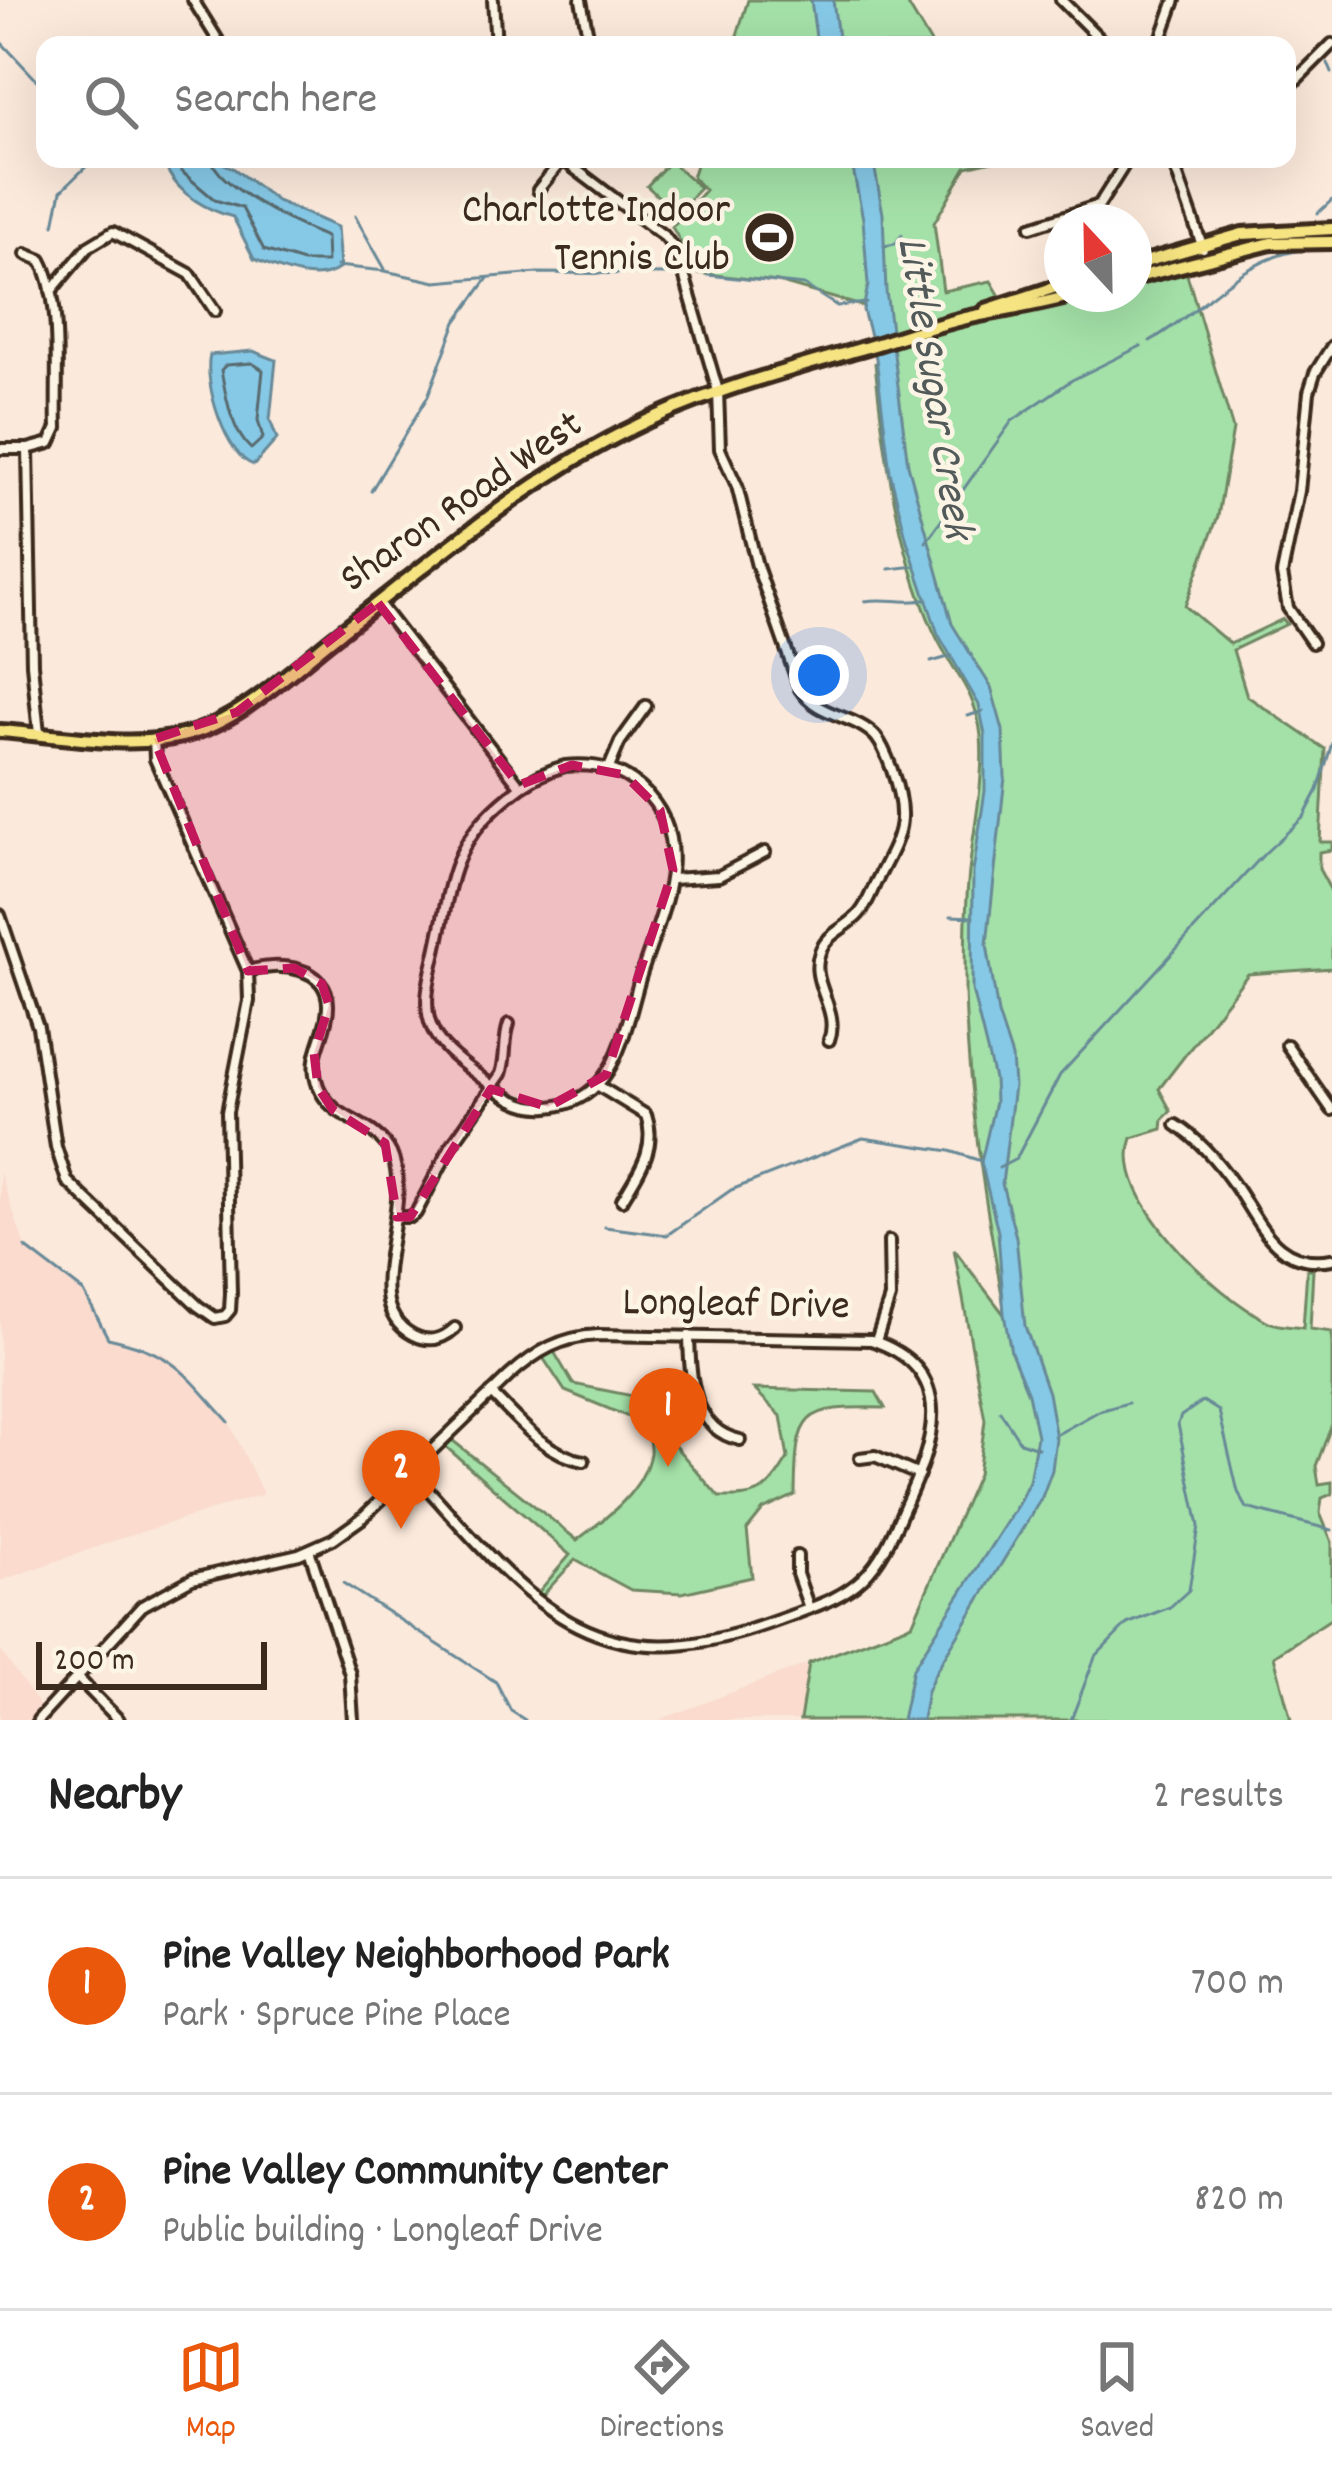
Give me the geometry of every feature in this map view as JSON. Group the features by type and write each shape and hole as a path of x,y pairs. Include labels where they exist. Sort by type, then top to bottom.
{"main road":[{"path":"1152,271 1256,232 1332,229"},
{"path":"1152,262 1270,243 1332,242"},
{"name":"Sharon Road West","path":"0,731 154,739 184,736 237,712 579,457 653,418 718,391 1044,291"},
{"name":"Sharon Road West","path":"978,315 1044,304"}],"street":[{"path":"193,0 215,36"},
{"path":"493,0 495,36"},
{"path":"581,0 588,36"},
{"path":"1061,0 1097,36"},
{"path":"1162,36 1175,0"},
{"path":"1296,80 1332,44"},
{"path":"538,190 556,168"},
{"path":"575,168 672,244 682,262 718,391 720,449 800,689 810,703 877,739 904,809 898,842 865,905 820,951 818,974 832,1019 829,1040"},
{"path":"1030,226 1099,205 1122,168"},
{"path":"1175,168 1204,252"},
{"path":"50,292 88,247 113,232 190,274 215,311"},
{"path":"0,449 50,443 57,428 50,292 41,260 26,254"},
{"path":"1312,643 1288,608 1282,574 1299,491 1309,392 1332,346"},
{"path":"28,449 30,628 39,734"},
{"path":"378,603 520,786"},
{"path":"609,768 626,732 646,706"},
{"path":"0,915 38,1027 56,1147 67,1180 215,1318 225,1316 230,1310 227,1112 249,1001 248,970 155,759 154,739"},
{"path":"565,766 609,768 636,783 660,810 673,843 671,879 614,1060 597,1085 570,1102 523,1105 492,1087 436,1037 428,1015 427,992 459,853 484,816 520,786 565,766"},
{"path":"671,879 719,876 765,852"},
{"path":"248,970 294,968 322,986 328,1007 314,1057 318,1087 333,1110 370,1129 388,1148 397,1176 398,1216 386,1266 392,1312 408,1332 428,1340 455,1328"},
{"path":"398,1216 416,1213 451,1146 492,1087 505,1063 502,1043 508,1024"},
{"path":"1287,1045 1332,1110"},
{"path":"597,1085 646,1115 650,1124 650,1150 622,1200"},
{"path":"1176,1126 1192,1136 1228,1176 1275,1246 1307,1260 1332,1258"},
{"path":"876,1341 890,1298 889,1241"},
{"name":"Longleaf Drive","path":"38,1720 126,1621 173,1587 213,1572 309,1550 345,1531 539,1351 566,1340 598,1335 856,1337 876,1341 909,1363 929,1396 932,1437 885,1550 871,1569 844,1593 704,1644 650,1646 598,1635 561,1617 535,1598 411,1471"},
{"path":"689,1336 690,1375 698,1405 719,1433 740,1441"},
{"path":"491,1393 545,1443 567,1458 584,1461"},
{"path":"860,1458 874,1456 919,1475"},
{"path":"309,1550 350,1674 353,1720"},
{"path":"797,1556 797,1574 809,1608"},
{"path":"77,1677 119,1720"}],"highlighted area":[{"path":"378,603 519,785 572,765 625,775 660,810 673,870 606,1075 548,1107 491,1089 410,1217 397,1217 385,1143 333,1110 318,1087 314,1053 329,1005 322,984 294,968 248,971 154,739 237,712"}],"shaded area":[{"path":"0,1173 25,1247 84,1292 108,1338 162,1353 182,1368 229,1422 263,1494 0,1581"},
{"path":"0,1650 50,1720 0,1720"},
{"path":"809,1663 800,1720 659,1720"}],"green space":[{"path":"748,0 905,0 927,36 737,36"},
{"path":"664,168 678,168 700,188 676,213 647,186"},
{"path":"695,168 965,168 934,223 943,291 991,281 1012,316 1044,308 1044,312 1152,312 1152,280 1186,271 1233,429 1218,516 1185,606 1230,644 1283,619 1287,624 1233,650 1247,696 1325,749 1320,842 1332,842 1332,850 1319,852 1319,869 1332,893 1332,968 1248,974 1159,1089 1171,1111 1162,1129 1132,1138 1129,1162 1152,1216 1172,1243 1222,1290 1271,1323 1303,1328 1307,1269 1313,1269 1310,1329 1332,1332 1332,1424 1316,1466 1319,1484 1332,1482 1332,1494 1322,1498 1320,1513 1332,1542 1332,1618 1274,1656 1291,1720 800,1720 809,1663 912,1624 978,1474 985,1420 954,1249 1006,1317 974,1115 965,991 967,896 980,791 981,736 968,693 933,630 901,532 875,363 885,354 879,311 778,282 698,273 672,227 705,190 692,177"},
{"path":"553,1350 573,1384 648,1399 668,1438 719,1497 761,1491 788,1458 781,1416 754,1389 876,1392 885,1408 836,1409 809,1420 798,1446 795,1495 763,1510 747,1530 752,1577 682,1593 631,1590 575,1560 541,1597 536,1595 570,1555 445,1446 452,1440 577,1540 611,1513 632,1492 646,1467 650,1450 646,1424 565,1391 542,1356"}],"water":[{"path":"811,0 833,0 838,36 816,36"},
{"path":"233,168 277,201 337,227 340,268 309,276 254,259 233,217 195,200 167,170"},
{"path":"853,168 875,168 908,465 952,624 991,687 1003,730 1005,777 987,944 1014,1086 1002,1184 1016,1237 1025,1326 1048,1393 1056,1438 1042,1497 936,1671 922,1720 902,1720 913,1668 1018,1504 1029,1481 1037,1436 1028,1394 1011,1352 998,1232 981,1162 995,1102 994,1079 972,990 973,872 985,791 985,735 979,705 938,634 890,472 876,358 863,310 868,285"},
{"path":"253,351 276,360 270,420 277,439 254,465 226,434 213,400 209,367 210,355"}],"waterway":[{"path":"0,41 36,79"},
{"path":"1328,63 1332,73"},
{"path":"54,225 61,191 85,168"},
{"path":"1318,213 1332,200"},
{"path":"355,216 385,269"},
{"name":"Little Sugar Creek","path":"884,246 895,244 902,235"},
{"path":"1150,341 1237,277 1296,251"},
{"path":"337,266 436,282 537,273 669,274"},
{"path":"708,275 804,285 837,306 866,303"},
{"path":"371,491 428,396 456,322 488,278"},
{"name":"Little Sugar Creek","path":"926,542 1012,421 1072,380 1141,346"},
{"path":"889,569 916,566"},
{"path":"865,601 928,599"},
{"path":"931,662 952,656"},
{"path":"968,716 983,711"},
{"path":"999,1168 1016,1159 1060,1075 1304,817 1332,743"},
{"path":"951,916 973,917"},
{"path":"605,1227 667,1235 731,1190 863,1138 950,1151 981,1161"},
{"path":"25,1247 84,1292 108,1338 149,1351 177,1367 229,1422"},
{"path":"1071,1720 1095,1657 1127,1624 1170,1607 1189,1590 1199,1526 1178,1424 1181,1416 1203,1401 1219,1411 1238,1492 1247,1508 1332,1530"},
{"path":"1054,1436 1099,1411 1128,1403"},
{"path":"1000,1411 1020,1442 1038,1448"},
{"path":"343,1583 496,1682 511,1711 525,1720"}],"place":[{"name":"Charlotte Indoor Tennis Club","path":"769,237"},
{"name":"Pine Valley Neighborhood Park","path":"668,1467"},
{"name":"Pine Valley Community Center","path":"401,1529"}]}
